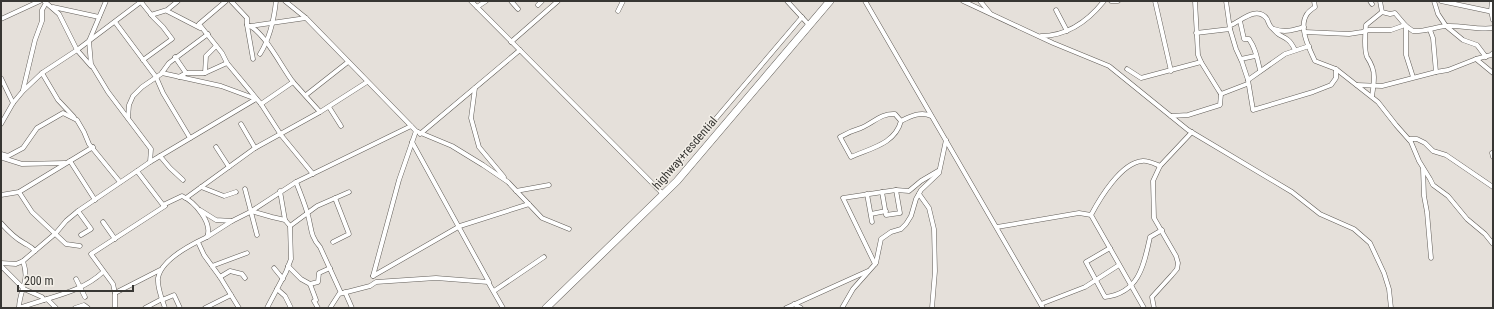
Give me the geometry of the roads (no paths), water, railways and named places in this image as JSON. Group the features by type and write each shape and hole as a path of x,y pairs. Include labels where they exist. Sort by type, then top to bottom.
{"highway":[{"name":"highway+resdential","path":"546,308 617,238 664,195 830,1"}],"street":[{"path":"1,19 40,1"},
{"path":"92,68 89,56 89,41 106,1"},
{"path":"1,124 22,91 42,73 78,50 142,1 172,39 143,60"},
{"path":"151,14 167,10 178,1"},
{"path":"226,1 199,24 222,53 227,63 260,104 281,135 313,174"},
{"path":"231,1 247,18 253,59"},
{"path":"260,54 273,24 276,1"},
{"path":"285,1 306,18 367,82 418,132 452,146 508,182"},
{"path":"471,1 664,195"},
{"path":"477,8 486,1"},
{"path":"511,1 518,10"},
{"path":"538,6 542,1"},
{"path":"511,42 558,1"},
{"path":"618,11 623,1"},
{"path":"787,1 809,25"},
{"path":"865,1 1042,306 1085,287 1120,266"},
{"path":"963,1 1084,57 1109,66 1192,132 1287,188 1320,214 1354,229 1370,243 1384,273 1389,289 1391,308"},
{"path":"980,1 991,14"},
{"path":"1039,36 1052,36 1078,26 1104,1"},
{"path":"1111,1 1118,1"},
{"path":"1155,1 1171,71"},
{"path":"1171,116 1188,115 1220,105 1221,94 1201,62 1197,47 1195,1"},
{"path":"1226,1 1236,49 1241,59 1248,82 1253,110 1331,85 1336,78 1336,69"},
{"path":"1314,1 1315,7 1308,13 1304,27 1306,39 1315,61 1336,69 1372,96 1396,126 1409,139 1433,185 1448,196 1467,219 1485,234 1493,244"},
{"path":"1380,1 1382,12"},
{"path":"1434,1 1438,14 1446,26 1463,40 1477,45 1486,57"},
{"path":"1441,1 1492,12"},
{"path":"1492,1 1493,20"},
{"path":"22,91 35,40 42,21 42,10 45,2 59,14 78,50 151,149 150,162"},
{"path":"51,7 99,17"},
{"path":"167,10 204,30"},
{"path":"1056,10 1067,31"},
{"path":"1382,12 1390,14 1395,13 1405,26 1413,31 1430,30 1446,26 1482,30 1493,28"},
{"path":"1372,96 1374,78 1371,62 1366,52 1366,25 1382,12"},
{"path":"1196,33 1231,27 1245,16 1254,14 1260,14 1266,17 1271,27 1280,31 1288,31 1304,27"},
{"path":"657,188 802,17"},
{"path":"249,25 273,24 306,18"},
{"path":"1240,21 1244,39 1249,38 1255,48 1260,70"},
{"path":"115,22 156,77 163,93 190,138"},
{"path":"249,25 266,41 293,82 320,112"},
{"path":"1305,32 1349,34 1377,29 1391,30 1405,26"},
{"path":"1405,26 1406,55 1413,77"},
{"path":"1274,28 1278,34 1288,40 1295,50"},
{"path":"1430,30 1433,38 1436,72"},
{"path":"128,118 129,105 133,96 142,87 162,73 175,57 208,34"},
{"path":"205,73 206,56 216,46"},
{"path":"1221,94 1248,82 1260,70 1280,57 1295,50 1309,46"},
{"path":"376,282 373,276 399,180 412,142 418,132 475,88 520,50"},
{"path":"1356,85 1382,86 1413,77 1448,70 1476,59 1486,57 1493,53"},
{"path":"1241,59 1256,56"},
{"path":"175,57 186,73"},
{"path":"1476,59 1493,74"},
{"path":"306,96 348,62"},
{"path":"1127,69 1141,78 1201,62"},
{"path":"179,77 186,73 205,73 227,63"},
{"path":"42,73 58,100 77,120 89,144 93,147 120,182"},
{"path":"162,73 221,86 256,99"},
{"path":"1,78 13,103"},
{"path":"260,104 293,82"},
{"path":"186,198 255,148 281,135 367,82"},
{"path":"475,88 471,118 479,147 508,182 542,218 568,229"},
{"path":"1,263 16,264 22,261 56,233 66,221 78,211 150,162 256,99"},
{"path":"329,106 341,126"},
{"path":"1,155 8,156 23,148 37,128 63,113 77,120"},
{"path":"901,121 895,114 887,114 840,137 851,157 876,146 883,145 894,137 899,129 901,121 910,116 927,114 932,116"},
{"path":"241,124 255,148"},
{"path":"115,293 160,270 169,260 251,211 280,191 411,126"},
{"path":"1154,308 1152,297 1172,275 1178,264 1176,256 1154,218 1153,181 1160,166 1192,132"},
{"path":"1409,139 1417,139 1433,151 1446,155 1493,187"},
{"path":"842,308 853,289 876,263 881,239 891,232 900,229 906,224 911,216 921,190 938,173 946,140"},
{"path":"412,142 503,308"},
{"path":"1,195 19,192 93,147"},
{"path":"216,148 229,167"},
{"path":"1,155 22,164 68,162"},
{"path":"160,156 183,180"},
{"path":"1090,216 1114,181 1131,164 1143,161 1160,166"},
{"path":"68,162 95,200"},
{"path":"1423,168 1424,196 1431,258"},
{"path":"875,264 844,198 896,190 909,191 921,181 939,170"},
{"path":"137,171 163,205 168,203"},
{"path":"296,182 308,213 311,232 352,308"},
{"path":"516,191 549,185"},
{"path":"201,187 224,196 236,192"},
{"path":"245,189 257,235"},
{"path":"882,192 886,215 900,213 896,190"},
{"path":"267,308 283,279 291,258 290,226 285,220 280,191"},
{"path":"19,192 32,212 66,244 80,246"},
{"path":"290,226 316,206 349,192"},
{"path":"867,194 872,222"},
{"path":"919,194 929,208 934,229 935,271 932,308"},
{"path":"116,308 113,284 103,272 92,254 168,203 182,196 216,220 232,221"},
{"path":"333,242 349,234 335,198"},
{"path":"373,276 459,227 528,204"},
{"path":"200,210 208,230 207,238"},
{"path":"78,211 91,229 81,234"},
{"path":"251,211 272,218 285,220"},
{"path":"871,214 886,211"},
{"path":"997,227 1079,214 1090,216 1144,308"},
{"path":"103,222 114,239"},
{"path":"1,223 9,232 25,243 31,245 35,250"},
{"path":"1110,248 1086,262 1105,297 1116,296 1131,286 1139,275 1143,266 1150,237 1162,230"},
{"path":"198,242 204,255 220,277 239,308"},
{"path":"212,266 246,253"},
{"path":"494,291 544,257"},
{"path":"22,261 26,271 24,289 20,295 19,307 46,300 81,287 94,281 103,272"},
{"path":"1,266 24,289 42,297 56,308"},
{"path":"288,266 301,279 310,284 316,300 314,301 318,308"},
{"path":"274,268 283,279"},
{"path":"310,284 318,282 319,273 330,268"},
{"path":"160,270 158,279 165,308"},
{"path":"786,308 870,270"},
{"path":"220,277 230,271 242,274 245,278"},
{"path":"330,308 339,294 370,286 376,282 436,278 489,282"},
{"path":"76,280 85,297"},
{"path":"277,289 285,296 291,308"},
{"path":"145,308 174,294 180,308"},
{"path":"207,308 231,294"},
{"path":"794,304 801,308"},
{"path":"75,308 84,305 88,308"}]}
